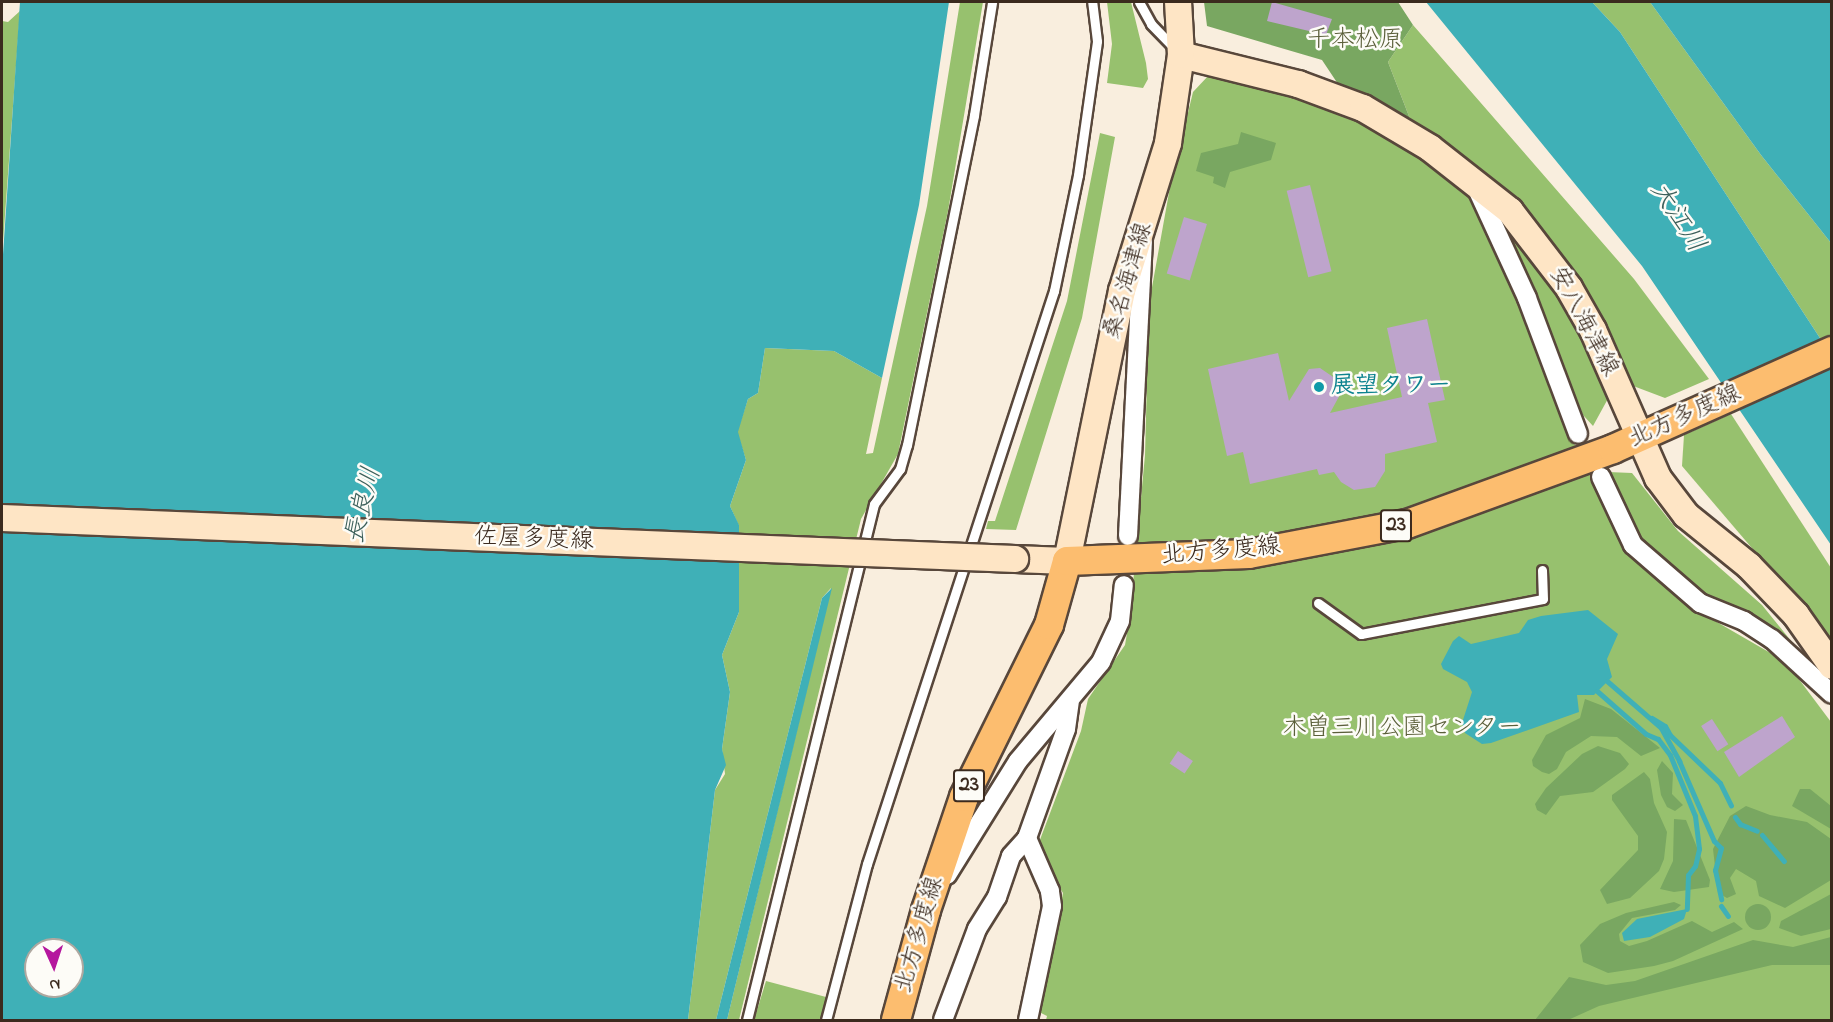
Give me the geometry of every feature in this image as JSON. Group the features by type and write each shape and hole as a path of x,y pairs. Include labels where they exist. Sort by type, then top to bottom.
{"main road":[{"name":"桑名海津線","path":"1067,561 1122,291 1143,231 1168,143 1181,55 1178,2"},
{"name":"安八海津線","path":"1181,55 1298,84 1363,108 1473,179 1510,211 1569,288 1593,330 1658,478 1686,515 1757,574 1796,615 1832,666"},
{"name":"北方多度線","path":"896,1020 926,910 964,797 1048,625 1067,561 1249,554 1407,524 1533,481 1639,438 1832,351"},
{"name":"佐屋多度線","path":"2,518 1067,561"}],"street":[{"path":"1473,179 1527,298 1578,435"},
{"path":"1128,536 1143,231"},
{"path":"1601,477 1634,545 1700,603 1744,621 1772,639 1832,694"},
{"path":"926,910 1018,761 1070,702 1101,662 1120,621 1124,585"},
{"path":"943,1020 977,928 998,897 1011,856 1027,838 1066,729 1070,702"},
{"path":"1027,838 1050,891 1052,906 1028,1020"}],"lane":[{"path":"747,1020 874,504 900,470 907,444 970,134 992,2"},
{"path":"826,1020 867,864 1054,291 1078,175 1097,41 1092,2"},
{"path":"1139,2 1151,24 1181,55"},
{"path":"1318,603 1361,634 1543,599 1542,570"}],"green space":[{"path":"960,2 983,2 948,211 898,454 861,519 739,1020 727,1020 831,588 822,598 716,1020 688,1020 715,790 725,774 722,749 730,692 722,655 739,612 739,526 730,506 746,460 737,432 748,399 758,393 765,348 834,351 882,378 866,454 873,453 927,206"},
{"path":"1107,2 1131,2 1146,63 1148,79 1143,88 1107,83 1112,44"},
{"name":"千本松原","path":"1204,2 1398,2 1413,25 1388,62 1412,124 1340,87 1322,60 1207,26"},
{"path":"1592,2 1650,2 1761,155 1831,243 1831,355 1620,32"},
{"path":"20,11 3,242 2,21 8,22"},
{"path":"1413,25 1634,279 1709,379 1665,398 1628,384 1602,322 1581,282 1552,241 1475,164 1412,124 1388,62"},
{"name":"木曽三川公園センター","path":"1229,74 1364,116 1445,168 1475,206 1516,284 1563,422 1627,547 1662,583 1696,610 1786,662 1831,722 1831,1020 1046,1020 1047,1016 1039,1012 1063,893 1042,860 1038,845 1081,731 1088,699 1125,645 1130,616 1145,455 1149,304 1170,187 1193,92 1209,75"},
{"path":"1241,132 1276,143 1271,160 1230,172 1225,188 1213,183 1214,177 1196,171 1201,153 1238,144"},
{"path":"1100,133 1115,137 1082,318 1016,530 986,529 988,521 995,521 1067,301"},
{"path":"1496,211 1536,257 1582,334 1610,395 1593,426 1583,415 1518,252"},
{"path":"1731,414 1831,568 1831,641 1682,466 1684,435"},
{"path":"1608,472 1632,473 1678,531 1762,605 1796,647 1781,635 1707,599 1641,541"},
{"path":"1585,699 1611,709 1660,748 1641,756 1617,737 1591,736 1566,752 1557,769 1549,774 1533,766 1532,760 1546,735 1580,718"},
{"path":"1598,746 1620,753 1629,764 1593,792 1560,796 1546,815 1537,810 1535,804 1546,788 1582,754"},
{"path":"1662,761 1673,773 1672,794 1683,805 1675,811 1667,807 1661,795 1657,770"},
{"path":"1644,772 1650,779 1654,803 1667,832 1664,859 1659,871 1630,898 1607,904 1600,890 1638,850 1638,836 1612,800 1612,795"},
{"path":"1800,789 1810,789 1831,806 1831,829 1792,806"},
{"path":"1746,806 1770,815 1807,822 1831,839 1831,880 1785,908 1759,896 1756,881 1736,869 1730,878 1736,894 1727,898 1718,893 1713,849 1730,816"},
{"path":"1674,819 1686,820 1710,880 1709,887 1674,892 1660,889 1673,861"},
{"path":"1831,894 1831,929 1801,936 1779,928 1781,921"},
{"path":"1674,902 1681,905 1675,910 1632,918 1619,934 1620,941 1629,946 1647,941 1692,921 1712,932 1734,922 1743,929 1673,961 1654,966 1608,973 1583,962 1580,945 1600,924 1626,913"},
{"path":"1758,904 1767,908 1771,917 1767,926 1758,930 1749,926 1745,917 1749,908"},
{"path":"1831,937 1831,965 1772,965 1599,1006 1568,1020 1535,1020 1569,977 1606,985 1635,981 1753,940 1793,947"},
{"path":"766,981 826,997 820,1020 754,1020"}],"water":[{"name":"長良川","path":"20,2 949,2 919,205 882,378 834,351 765,348 758,393 748,399 738,432 746,460 730,506 739,525 739,612 722,655 730,692 722,749 726,765 715,790 688,1020 2,1020 2,269"},
{"name":"大江川","path":"1426,2 1592,2 1620,32 1831,355 1831,545 1642,266"},
{"path":"1650,2 1831,2 1831,243 1761,155"},
{"path":"832,588 727,1020 716,1020 822,598"},
{"path":"1588,610 1618,634 1607,659 1612,677 1594,695 1577,695 1579,712 1491,743 1482,744 1465,733 1462,723 1472,692 1467,682 1443,669 1441,664 1453,641 1459,636 1471,644 1519,633 1528,620 1541,616"},
{"path":"1687,909 1684,919 1650,937 1624,941 1622,933 1637,919"}],"building":[{"path":"1272,2 1332,19 1324,40 1309,31 1267,21"},
{"path":"1310,185 1332,271 1308,277 1287,191"},
{"path":"1184,217 1207,224 1190,280 1167,273"},
{"path":"1427,319 1445,400 1428,403 1437,442 1385,454 1385,471 1375,487 1354,490 1341,482 1334,472 1319,475 1317,469 1250,484 1243,452 1227,456 1208,369 1278,353 1289,401 1309,369 1320,368 1339,381 1342,391 1330,413 1402,397 1387,328"},
{"path":"1782,716 1795,737 1739,777 1724,752"},
{"path":"1712,719 1728,744 1717,751 1701,726"},
{"path":"1178,751 1193,761 1185,774 1170,763"}],"waterway":[{"path":"1607,681 1661,728 1679,761 1714,841 1721,848 1715,870 1721,899"},
{"path":"1597,691 1646,734 1658,739 1670,755 1695,816 1699,849 1695,866 1688,875 1687,909"},
{"path":"1652,718 1665,726 1670,735 1720,783 1731,806"},
{"path":"1735,817 1740,824 1757,831"},
{"path":"1762,835 1784,861"},
{"path":"1721,906 1728,916"}],"place":[{"name":"展望タワー","path":"1319,387"}]}
